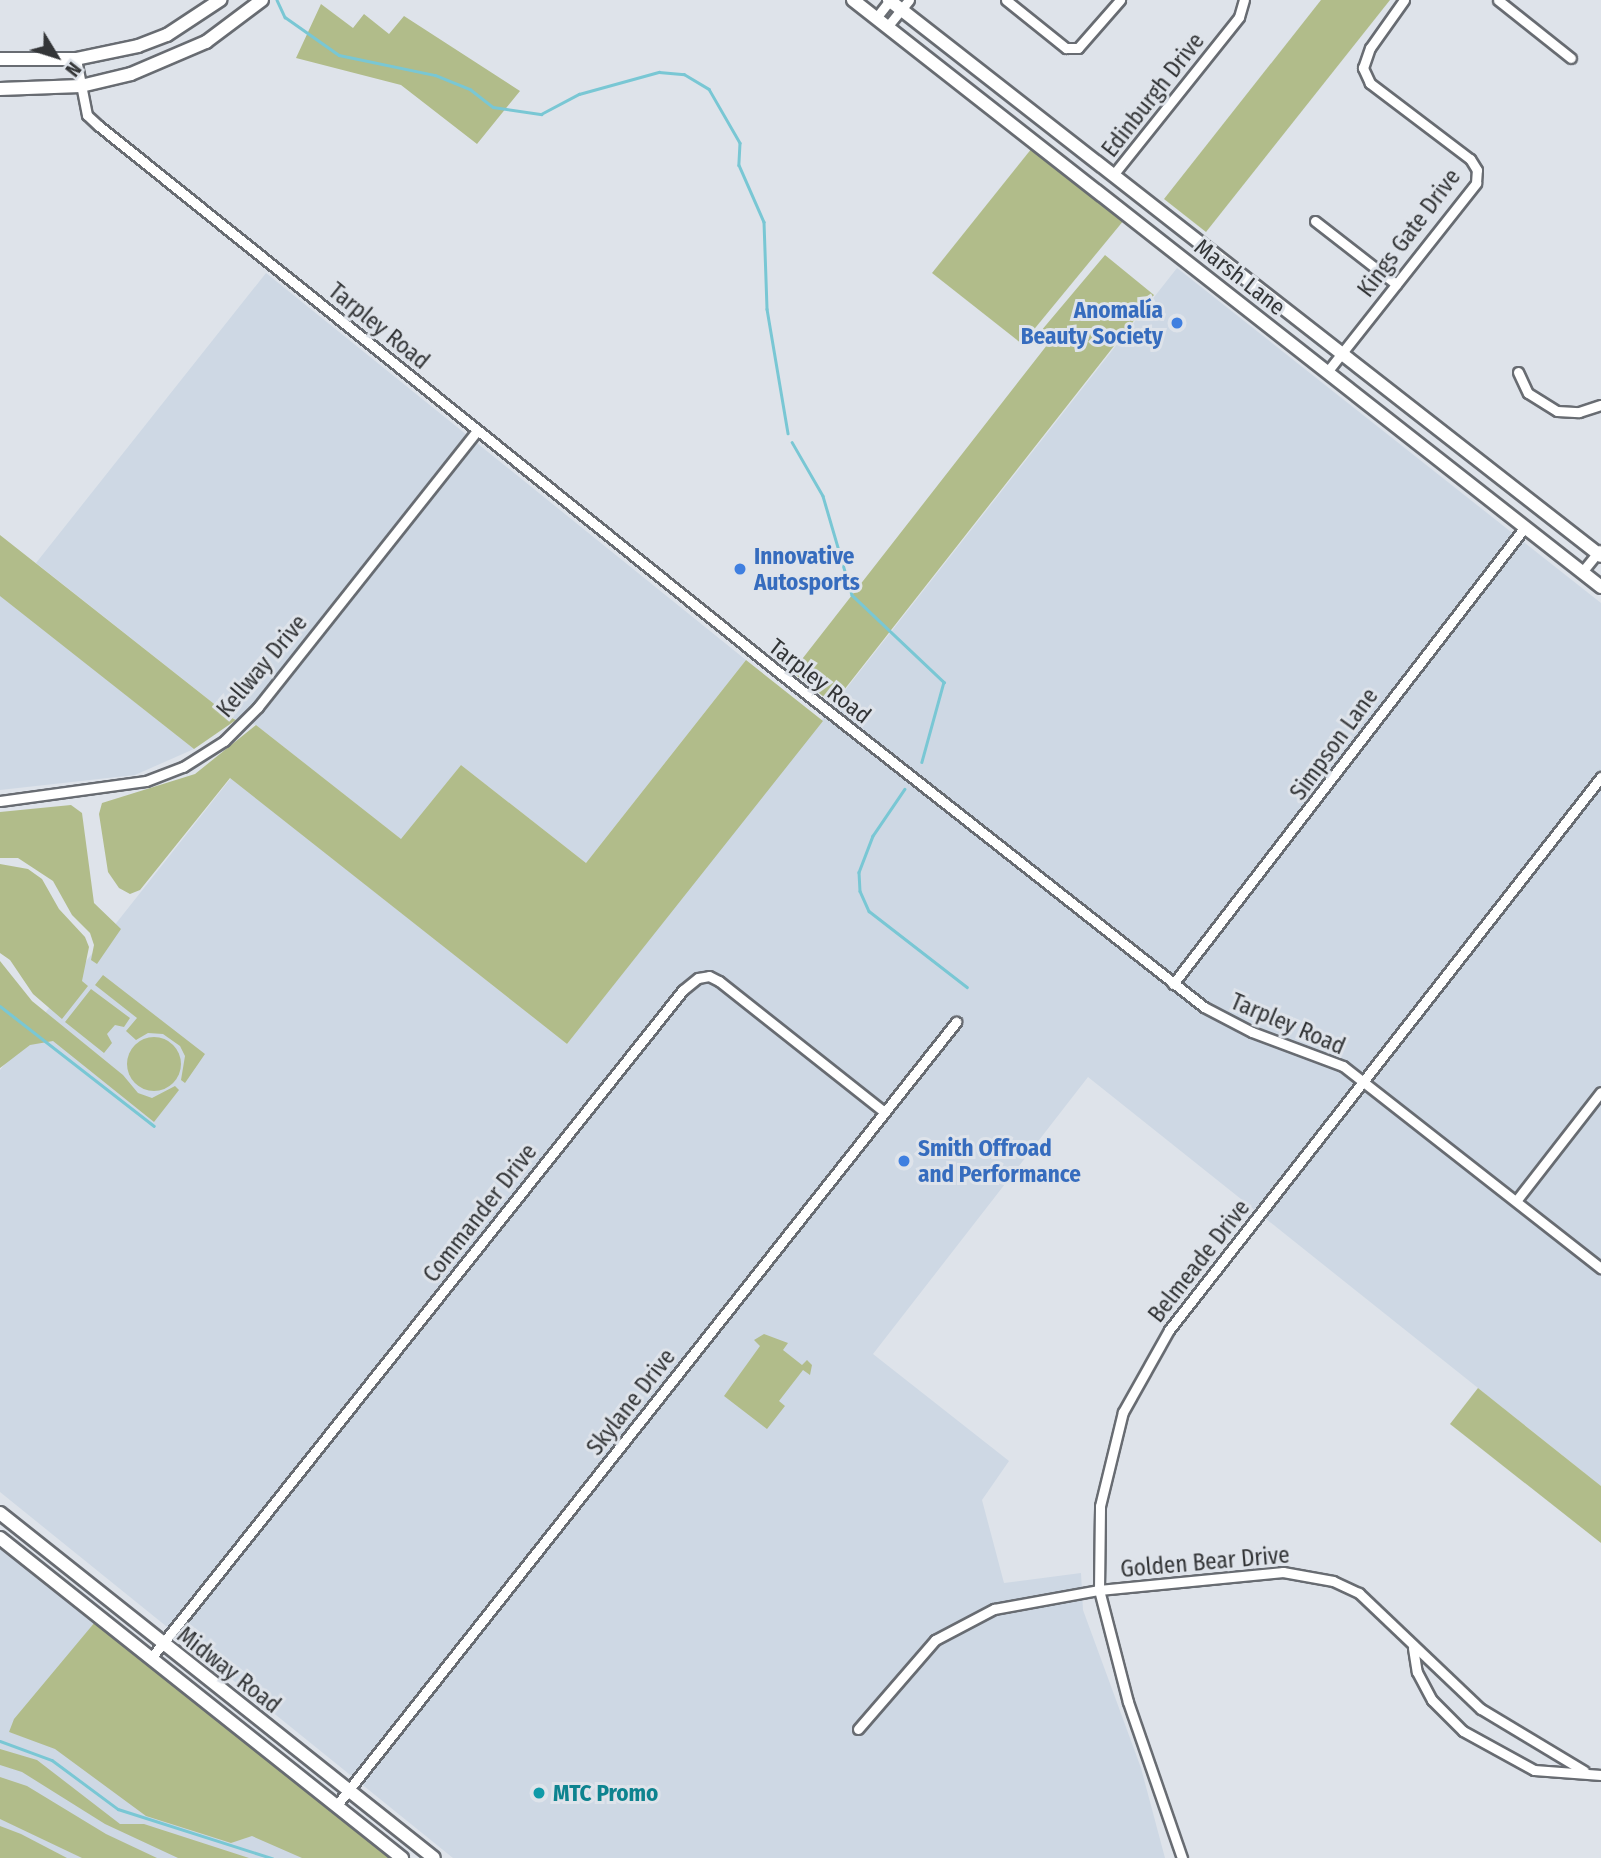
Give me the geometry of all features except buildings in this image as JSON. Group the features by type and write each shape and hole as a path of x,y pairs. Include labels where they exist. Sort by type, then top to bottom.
{"main road":[{"path":"0,59 76,59 167,35 219,0"},
{"path":"0,89 81,86 176,57 217,36 262,0"},
{"name":"Marsh Lane","path":"853,0 1601,587"},
{"name":"Marsh Lane","path":"889,0 905,5 1340,355 1600,553"},
{"name":"Midway Road","path":"0,1513 434,1858"},
{"name":"Midway Road","path":"0,1538 402,1858"}],"street":[{"path":"876,18 889,0"},
{"path":"1006,0 1066,48 1078,48 1120,0"},
{"name":"Kings Gate Drive","path":"1327,372 1476,183 1477,170 1370,83 1363,68 1370,48 1404,0"},
{"path":"1498,0 1570,58"},
{"name":"Edinburgh Drive","path":"1114,175 1245,2"},
{"path":"887,27 905,5"},
{"name":"Tarpley Road","path":"76,59 87,114 99,126 1173,984 1222,1018 1319,1054 1364,1080 1601,1268"},
{"path":"1315,221 1396,284"},
{"path":"1518,372 1528,393 1557,411 1578,412 1601,405"},
{"name":"Kellway Drive","path":"0,801 146,781 183,767 224,741 258,707 477,430"},
{"name":"Simpson Lane","path":"1173,984 1525,527"},
{"path":"1582,572 1600,553"},
{"name":"Belmeade Drive","path":"1182,1858 1128,1702 1099,1590 1098,1538 1104,1477 1133,1389 1169,1330 1601,777"},
{"name":"Commander Drive","path":"151,1658 683,990 698,978 709,976 719,981 884,1112"},
{"name":"Skylane Drive","path":"336,1805 956,1022"},
{"path":"1516,1201 1601,1092"},
{"name":"Golden Bear Drive","path":"858,1729 916,1658 958,1625 1003,1606 1099,1590 1257,1573 1303,1573 1359,1593 1387,1616 1413,1648 1481,1709 1584,1771"},
{"name":"Golden Bear Drive","path":"1413,1648 1417,1671 1432,1700 1464,1731 1534,1770 1584,1771 1601,1775"}],"shaded area":[{"path":"1177,268 1601,603 1601,1486 1088,1077 873,1354 1009,1461 982,1500 1004,1583 1081,1573 1083,1610 1141,1768 1165,1858 453,1858 0,1492 0,1070 231,778 567,1044"},
{"path":"266,273 746,660 586,863 461,765 402,840 256,725 232,718 36,563"},
{"path":"0,595 194,749 135,775 0,790"},
{"path":"0,1546 95,1622 9,1732 383,1858 0,1858"}],"green space":[{"path":"1321,0 1390,0 1206,232 1164,199"},
{"path":"321,4 353,28 364,14 389,34 404,16 520,91 477,144 401,85 296,58"},
{"path":"1032,148 1124,220 1022,344 932,273"},
{"path":"1105,255 1154,295 833,704 792,672 1051,340 1041,331"},
{"path":"0,535 236,720 194,749 0,596"},
{"path":"746,660 823,721 567,1044 230,778 140,890 130,894 119,888 108,872 99,814 102,803 195,774 256,725 401,839 461,765 586,863"},
{"path":"71,805 82,813 94,903 121,929 97,964 91,960 94,945 90,933 72,915 53,881 18,858 0,858 0,812"},
{"path":"0,864 28,869 42,879 59,909 85,937 89,947 82,981 88,986 62,1019 33,994 10,960 0,953"},
{"path":"0,961 32,1001 123,1075 138,1093 152,1098 175,1086 179,1090 154,1122 53,1041 30,1045 0,1068"},
{"path":"103,975 205,1054 185,1083 181,1080 185,1056 180,1046 163,1034 148,1033 136,1040 126,1031 137,1018 95,985"},
{"path":"91,989 130,1018 124,1027 115,1025 107,1034 112,1043 104,1053 65,1022"},
{"path":"154,1037 173,1045 181,1064 173,1083 154,1091 135,1083 127,1064 135,1045"},
{"path":"764,1334 788,1343 783,1350 802,1365 807,1360 812,1365 810,1375 803,1370 779,1401 785,1406 767,1429 724,1396 760,1346 754,1340"},
{"path":"1478,1388 1601,1486 1601,1543 1450,1424"},
{"path":"95,1622 390,1858 302,1858 252,1836 231,1843 146,1816 55,1749 9,1732 14,1719"},
{"path":"0,1749 37,1760 120,1824 144,1824 249,1858 178,1858 105,1824 22,1772 0,1765"},
{"path":"0,1777 27,1786 106,1834 157,1858 82,1858 0,1819"},
{"path":"0,1826 21,1834 67,1858 0,1858"}],"waterway":[{"path":"277,0 285,17 339,55 435,75 470,89 493,107 541,114 579,94 659,72 684,74 709,89 740,143 739,165 764,222 767,309 788,433"},
{"path":"792,442 823,496 852,595 944,682 922,762"},
{"path":"905,789 873,836 859,872 860,891 869,911 967,987"},
{"path":"0,1006 154,1126"},
{"path":"0,1741 52,1760 118,1809 272,1858"}],"place":[{"name":"Anomalía Beauty Society","path":"1177,323"},
{"name":"Innovative Autosports","path":"740,569"},
{"name":"Smith Offroad and Performance","path":"904,1161"},
{"name":"MTC Promo","path":"539,1793"}]}
